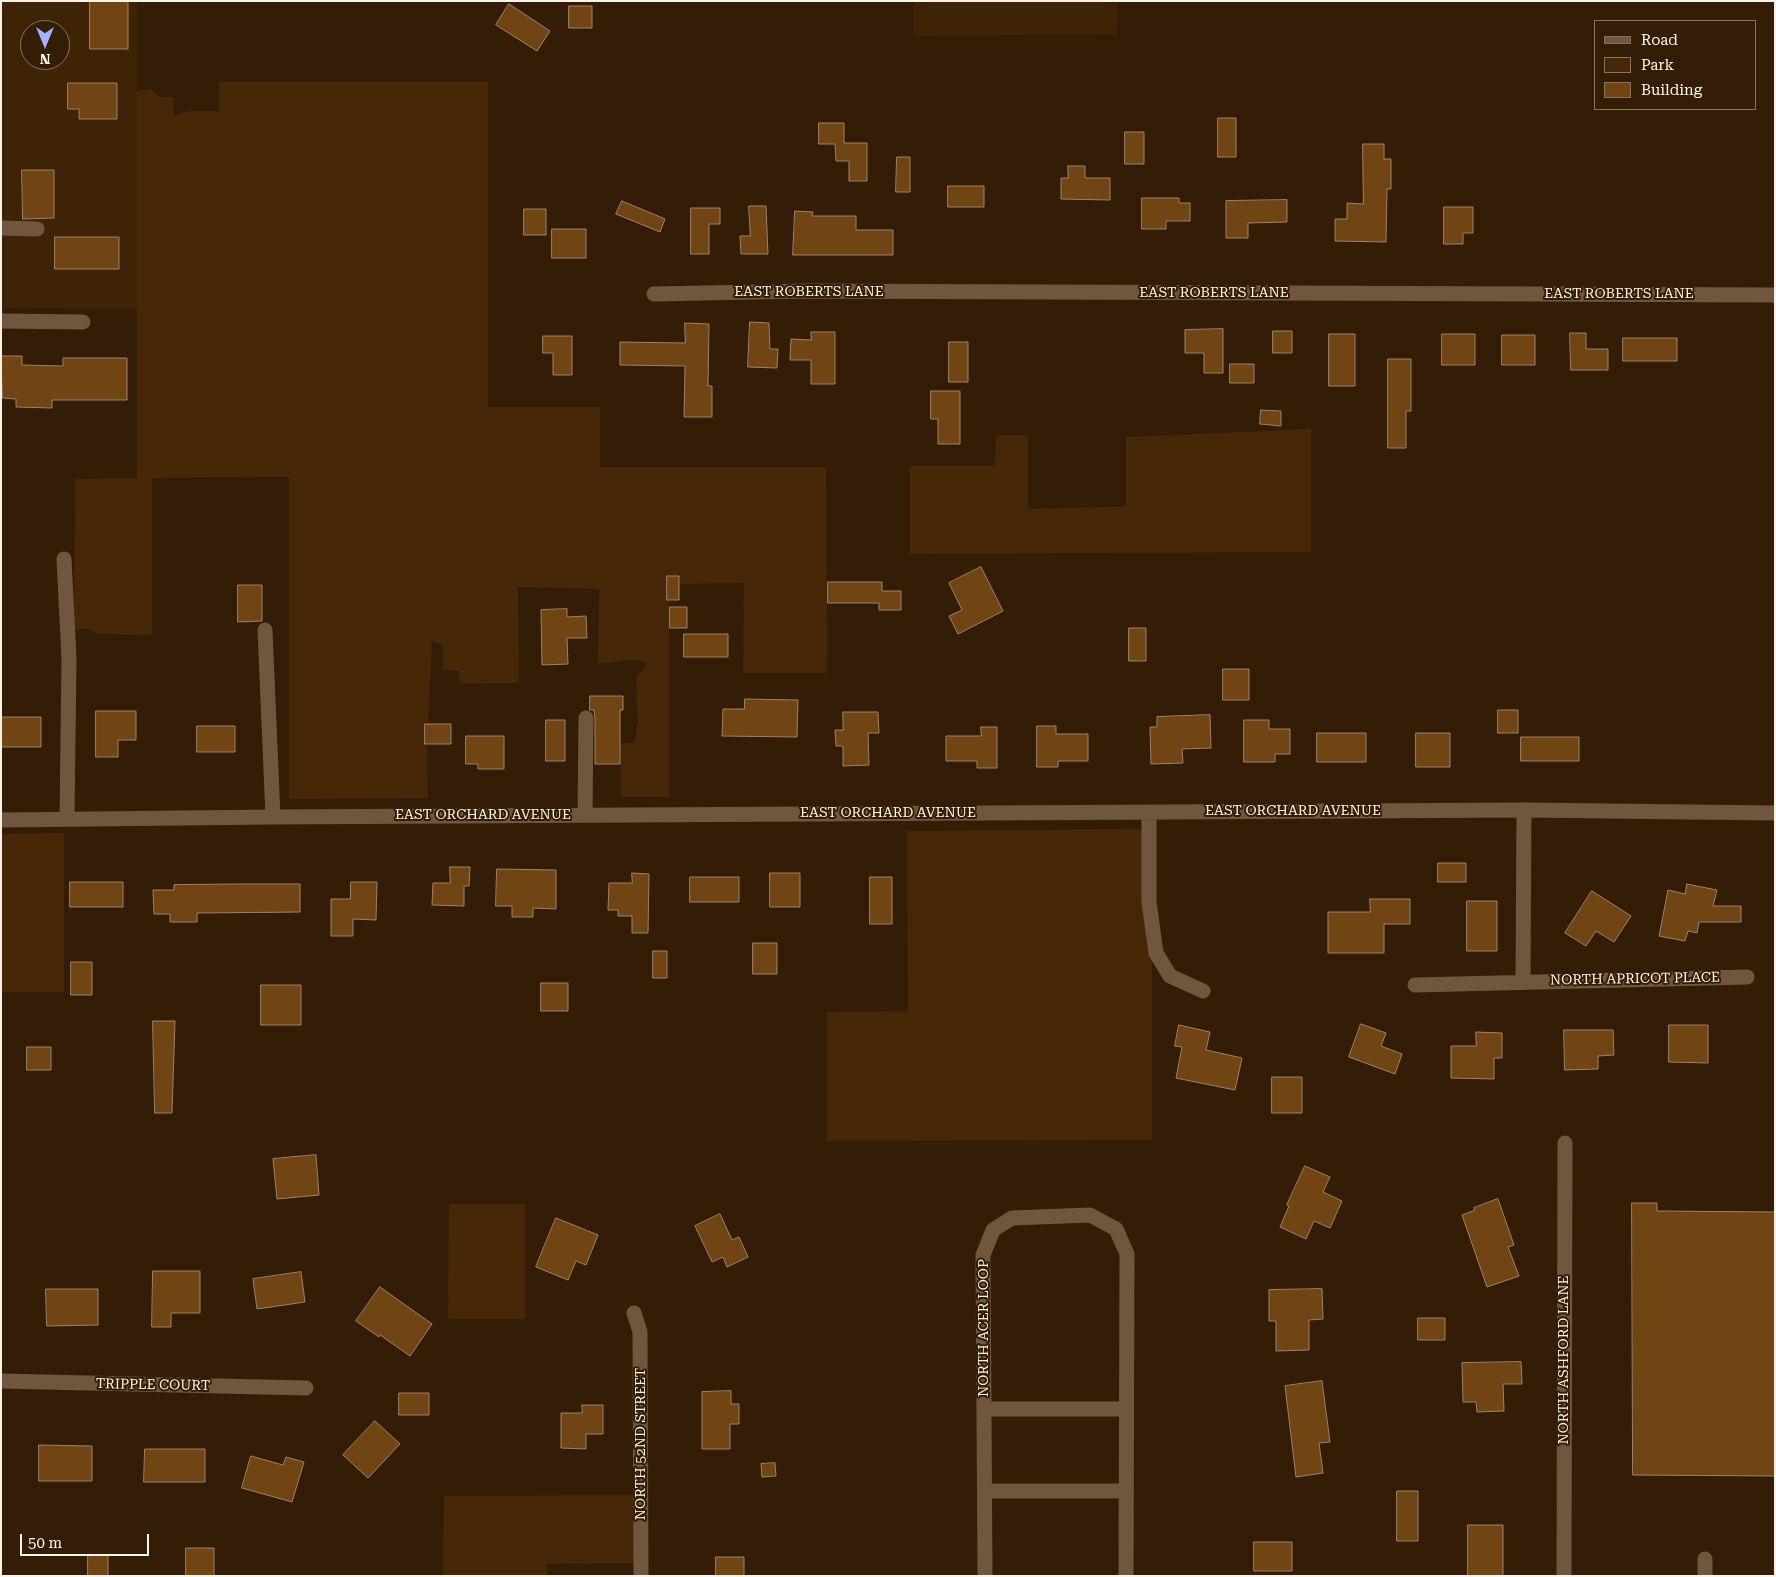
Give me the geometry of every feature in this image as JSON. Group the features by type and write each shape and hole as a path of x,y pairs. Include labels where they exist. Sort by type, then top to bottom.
{"street":[{"path":"1,228 37,229"},
{"name":"EAST ROBERTS LANE","path":"654,294 806,291 1775,295"},
{"path":"1,321 83,322"},
{"path":"64,559 69,658 67,819"},
{"path":"265,630 272,817"},
{"path":"584,815 586,718"},
{"path":"1523,981 1524,810"},
{"name":"EAST ORCHARD AVENUE","path":"1,820 1524,810 1775,812"},
{"path":"1149,812 1149,902 1156,954 1170,976 1203,990"},
{"name":"NORTH APRICOT PLACE","path":"1415,985 1747,977"},
{"name":"NORTH ASHFORD LANE","path":"1564,1143 1564,1576"},
{"name":"NORTH ACER LOOP","path":"985,1576 983,1255 993,1230 1012,1218 1090,1215 1116,1229 1126,1254 1126,1576"},
{"name":"NORTH 52ND STREET","path":"634,1313 640,1332 641,1576"},
{"name":"TRIPPLE COURT","path":"1,1382 306,1388"},
{"path":"984,1409 1126,1409"},
{"path":"984,1491 1126,1491"},
{"path":"1705,1560 1705,1576"}],"shaded area":[{"path":"1,1 137,1 137,309 1,308"},
{"path":"914,1 1118,1 1117,34 913,36"}],"green space":[{"path":"219,82 488,82 488,407 600,407 600,467 826,467 827,673 743,673 744,583 669,584 669,797 621,797 620,743 635,743 638,719 636,677 646,666 645,662 633,660 598,663 599,589 518,587 519,683 460,684 459,671 443,670 443,646 432,641 427,744 428,798 289,799 289,477 152,478 152,635 99,634 88,629 74,629 75,479 137,478 137,91 151,89 159,97 173,97 174,116 189,111 219,111"},
{"path":"1311,429 1311,552 910,554 910,466 995,466 996,435 1028,435 1028,509 1126,506 1126,437"},
{"path":"1152,829 1152,1140 827,1141 827,1012 908,1011 907,831"},
{"path":"64,833 64,992 1,992 1,834"},
{"path":"449,1204 525,1204 525,1319 448,1319"},
{"path":"639,1495 638,1563 547,1564 547,1576 443,1576 444,1496"}],"building":[{"path":"90,1 128,1 128,49 90,49"},
{"path":"509,4 550,31 537,51 496,25"},
{"path":"569,6 592,6 592,28 569,28"},
{"path":"68,83 117,83 117,119 79,119 79,109 68,109"},
{"path":"1218,118 1236,118 1236,157 1218,157"},
{"path":"819,123 844,123 844,143 867,143 867,181 849,181 849,161 836,161 835,144 819,144"},
{"path":"1125,132 1144,132 1144,164 1125,164"},
{"path":"1363,144 1384,144 1384,159 1391,159 1391,189 1387,189 1386,242 1335,241 1335,219 1347,219 1347,203 1363,204"},
{"path":"897,157 910,157 910,192 896,192"},
{"path":"1068,166 1085,166 1085,178 1110,178 1110,200 1061,199 1061,178 1068,178"},
{"path":"22,170 54,170 54,218 23,219"},
{"path":"948,186 984,186 984,207 948,207"},
{"path":"1142,198 1179,198 1179,203 1190,203 1190,221 1166,221 1166,229 1142,229"},
{"path":"1287,200 1287,222 1248,223 1248,238 1226,238 1226,201"},
{"path":"622,201 665,219 660,232 616,214"},
{"path":"749,206 766,206 768,254 741,254 740,236 750,236"},
{"path":"1444,207 1473,207 1473,233 1463,233 1463,244 1444,244"},
{"path":"691,208 720,208 720,224 709,224 709,254 691,254"},
{"path":"524,209 546,209 546,235 524,235"},
{"path":"795,211 813,212 812,216 856,216 856,230 893,230 893,255 793,255"},
{"path":"552,229 586,229 586,258 552,258"},
{"path":"55,237 119,237 119,269 55,269"},
{"path":"750,322 769,323 770,349 778,349 777,368 748,367"},
{"path":"685,323 709,324 708,386 712,386 712,417 684,417 685,366 620,365 620,342 685,343"},
{"path":"1223,329 1223,373 1204,373 1204,353 1185,353 1185,330"},
{"path":"1273,331 1292,331 1292,353 1273,353"},
{"path":"811,332 835,332 835,384 811,384 811,360 790,360 791,339 811,340"},
{"path":"1570,333 1586,333 1586,349 1608,349 1608,370 1571,370"},
{"path":"1329,334 1355,334 1355,386 1329,386"},
{"path":"1442,334 1475,334 1475,365 1442,365"},
{"path":"1502,335 1535,335 1535,365 1502,365"},
{"path":"543,336 572,336 572,375 553,375 553,353 543,353"},
{"path":"1623,338 1677,338 1677,361 1623,361"},
{"path":"949,342 968,342 968,382 949,382"},
{"path":"1,356 22,356 22,365 63,366 63,358 127,358 127,400 52,400 52,408 16,407 16,399 3,398"},
{"path":"1388,359 1411,359 1411,411 1406,411 1406,448 1388,448"},
{"path":"1230,364 1254,364 1254,383 1230,383"},
{"path":"931,391 960,391 960,444 938,444 938,419 931,419"},
{"path":"1261,410 1281,411 1281,426 1260,424"},
{"path":"981,567 1003,611 958,634 949,616 962,610 949,583"},
{"path":"667,576 679,576 679,600 667,600"},
{"path":"828,582 882,582 882,591 901,591 901,610 879,610 879,603 828,603"},
{"path":"238,585 262,585 262,621 238,622"},
{"path":"670,607 687,607 687,628 670,628"},
{"path":"567,609 567,617 586,616 587,638 567,638 568,664 542,665 541,610"},
{"path":"1129,628 1146,628 1146,661 1129,661"},
{"path":"684,634 728,634 728,657 684,657"},
{"path":"1223,669 1249,669 1249,700 1223,700"},
{"path":"590,696 623,696 623,710 620,710 620,764 595,764 595,718 594,710 590,710"},
{"path":"745,699 798,700 797,737 722,736 723,709 744,709"},
{"path":"1498,710 1518,710 1518,733 1498,733"},
{"path":"96,711 136,711 136,740 118,740 118,757 96,757"},
{"path":"843,712 878,712 879,733 868,733 869,765 843,766 843,746 836,746 835,730 843,730"},
{"path":"1210,715 1211,748 1182,749 1183,763 1151,764 1150,727 1157,727 1157,717"},
{"path":"1,717 41,717 41,747 1,747"},
{"path":"546,720 565,720 565,761 546,761"},
{"path":"1244,720 1269,720 1269,729 1290,729 1290,754 1275,754 1275,762 1244,762"},
{"path":"425,724 451,724 451,744 425,744"},
{"path":"197,726 235,726 235,752 197,752"},
{"path":"1037,726 1056,726 1056,734 1088,734 1088,761 1058,761 1058,767 1037,767"},
{"path":"981,727 997,727 997,768 977,768 977,761 946,761 946,736 981,736"},
{"path":"1317,733 1366,733 1366,762 1317,762"},
{"path":"1416,733 1450,733 1450,767 1416,767"},
{"path":"466,736 504,736 504,769 478,769 478,764 466,764"},
{"path":"1521,737 1579,737 1579,761 1521,761"},
{"path":"1438,863 1466,863 1466,882 1438,882"},
{"path":"450,867 470,867 469,886 464,886 464,906 432,905 433,883 450,883"},
{"path":"497,869 556,870 556,909 533,908 533,917 512,917 512,906 496,906"},
{"path":"632,873 649,874 648,933 632,933 632,916 618,916 618,910 608,910 609,883 632,883"},
{"path":"770,873 800,873 800,907 770,907"},
{"path":"690,877 739,877 739,902 690,902"},
{"path":"870,877 892,877 892,924 870,924"},
{"path":"70,882 123,882 123,907 70,907"},
{"path":"351,882 377,882 376,920 353,919 353,936 331,936 331,899 350,899"},
{"path":"300,884 300,912 197,913 197,922 170,922 170,914 154,914 153,890 174,890 174,885"},
{"path":"1687,884 1717,890 1713,906 1741,906 1741,922 1699,922 1697,933 1688,931 1685,941 1659,936 1668,890 1685,894"},
{"path":"1592,891 1631,916 1614,942 1596,931 1586,946 1565,933"},
{"path":"1370,899 1410,899 1410,924 1384,924 1384,953 1328,953 1328,912 1370,912"},
{"path":"1467,901 1497,901 1497,951 1467,951"},
{"path":"753,943 777,943 777,974 753,974"},
{"path":"653,951 667,951 667,978 653,978"},
{"path":"71,962 92,962 92,995 71,995"},
{"path":"541,983 568,983 568,1011 541,1011"},
{"path":"261,985 301,985 301,1025 261,1025"},
{"path":"153,1021 175,1021 172,1113 155,1113"},
{"path":"1361,1024 1386,1033 1381,1046 1402,1054 1395,1074 1349,1057"},
{"path":"1179,1025 1210,1032 1206,1050 1242,1058 1235,1090 1176,1078 1182,1047 1175,1046"},
{"path":"1669,1025 1708,1025 1708,1063 1669,1062"},
{"path":"1564,1030 1613,1030 1614,1055 1598,1056 1598,1069 1565,1070"},
{"path":"1476,1032 1502,1033 1502,1058 1494,1058 1494,1079 1451,1078 1451,1046 1476,1046"},
{"path":"27,1047 51,1047 51,1070 27,1070"},
{"path":"1272,1077 1302,1077 1302,1113 1272,1113"},
{"path":"316,1155 319,1195 277,1199 273,1159"},
{"path":"1305,1166 1330,1177 1323,1192 1342,1201 1330,1228 1314,1221 1306,1239 1280,1227 1289,1206 1287,1205"},
{"path":"1498,1199 1514,1245 1508,1247 1519,1276 1487,1287 1462,1215 1475,1210 1474,1208"},
{"path":"1632,1203 1657,1203 1657,1211 1775,1212 1775,1476 1633,1475"},
{"path":"720,1214 732,1240 739,1237 748,1257 727,1267 723,1257 712,1262 695,1226"},
{"path":"556,1218 598,1235 586,1265 576,1261 568,1280 536,1267"},
{"path":"153,1271 200,1271 200,1313 171,1313 171,1327 152,1327"},
{"path":"301,1272 305,1302 257,1309 253,1279"},
{"path":"380,1287 432,1324 410,1356 356,1321"},
{"path":"46,1289 98,1289 98,1325 47,1326"},
{"path":"1322,1289 1323,1319 1309,1320 1309,1350 1276,1351 1276,1321 1269,1321 1269,1290"},
{"path":"1418,1318 1445,1318 1445,1340 1418,1340"},
{"path":"1521,1362 1522,1384 1503,1384 1504,1411 1477,1412 1476,1402 1463,1402 1462,1363"},
{"path":"1322,1381 1330,1442 1319,1443 1323,1473 1296,1477 1285,1386"},
{"path":"731,1391 731,1404 739,1404 739,1424 730,1424 730,1449 702,1449 702,1392"},
{"path":"399,1393 429,1393 429,1415 399,1415"},
{"path":"582,1405 603,1405 603,1434 586,1434 586,1449 561,1448 561,1413 582,1413"},
{"path":"375,1421 400,1444 368,1478 343,1455"},
{"path":"39,1445 92,1446 92,1481 39,1481"},
{"path":"145,1449 205,1449 205,1482 144,1482"},
{"path":"251,1456 283,1465 286,1457 304,1462 292,1502 242,1488"},
{"path":"775,1463 776,1476 762,1477 761,1464"},
{"path":"1397,1491 1418,1491 1418,1541 1397,1541"},
{"path":"1468,1525 1503,1525 1503,1576 1468,1576"},
{"path":"1254,1542 1292,1542 1292,1571 1254,1571"},
{"path":"186,1548 214,1548 214,1576 186,1576"},
{"path":"88,1555 108,1555 108,1576 88,1576"},
{"path":"716,1557 744,1557 744,1576 716,1576"}]}
